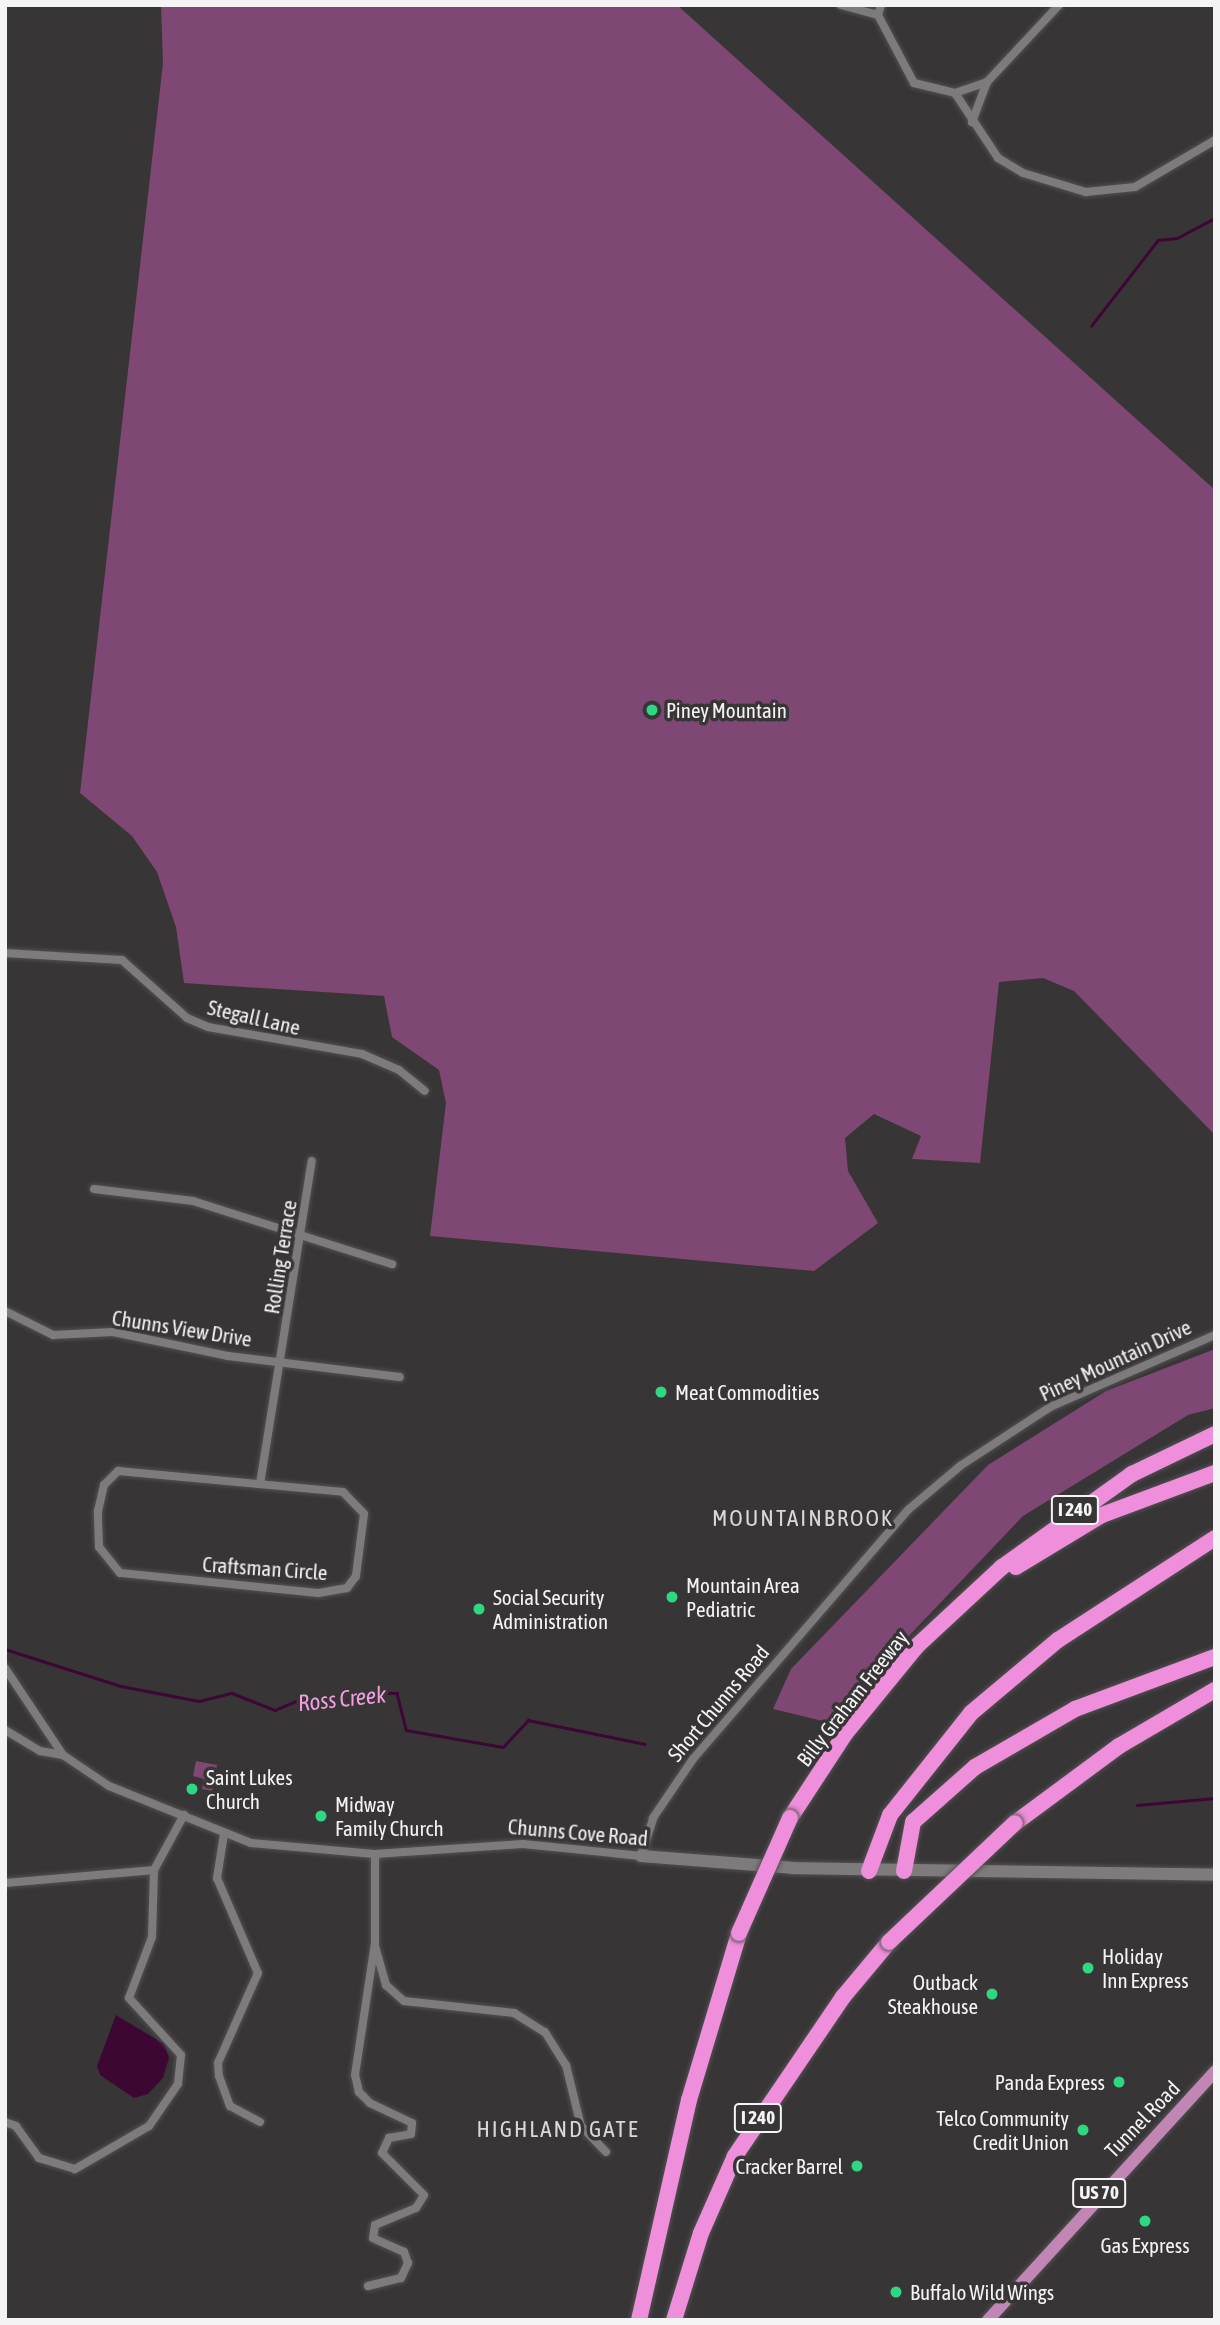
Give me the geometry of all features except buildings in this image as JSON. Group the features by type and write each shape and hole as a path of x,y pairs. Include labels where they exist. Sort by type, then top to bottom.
{"highway":[{"name":"Billy Graham Freeway","path":"639,2320 686,2112 739,1933 790,1818 845,1734 953,1612 1076,1510 1215,1434"},
{"path":"953,1612 1102,1515 1215,1472"},
{"path":"869,1871 890,1815 971,1713 1058,1640 1215,1538"},
{"path":"904,1871 913,1822 975,1767 1074,1709 1215,1657"},
{"name":"I 240","path":"674,2320 701,2233 736,2156 819,2030 889,1942 1015,1823 1119,1745 1215,1690"}],"main road":[{"name":"Chunns Cove Road","path":"640,1856 869,1871 1215,1875"},
{"name":"Tunnel Road","path":"988,2320 1215,2071"}],"street":[{"path":"841,5 878,15"},
{"path":"881,5 878,15 914,83 955,93 987,82"},
{"path":"972,122 987,82 1059,5"},
{"path":"955,93 962,110 986,146 1023,173 1086,192 1135,187 1215,139"},
{"name":"Stegall Lane","path":"5,953 122,960 187,1018 208,1027 362,1054 425,1091"},
{"name":"Rolling Terrace","path":"260,1484 303,1234 312,1161"},
{"path":"94,1189 165,1195 303,1234 392,1264"},
{"name":"Chunns View Drive","path":"5,1311 53,1335 113,1332 228,1356 281,1359 400,1377"},
{"name":"Piney Mountain Drive","path":"960,1466 1090,1387 1215,1335"},
{"name":"Short Chunns Road","path":"640,1856 667,1793 693,1759 871,1547 960,1466"},
{"name":"Craftsman Circle","path":"118,1471 260,1484 343,1492 358,1501 364,1514 362,1555 347,1588 318,1593 120,1573 99,1548 100,1495 118,1471"},
{"name":"Chunns Cove Road","path":"5,1668 63,1755 109,1786 184,1815 224,1834 272,1847 375,1854 523,1844 640,1856"},
{"path":"5,1731 40,1751 63,1755"},
{"path":"5,2122 16,2126 38,2158 75,2169 149,2126 178,2084 181,2055 128,1998 152,1937 154,1870 184,1815"},
{"path":"224,1834 217,1878 258,1973 218,2063 219,2076 230,2106 260,2122"},
{"path":"368,2286 401,2278 407,2268 407,2255 376,2241 372,2232 378,2221 422,2200 421,2185 382,2154 389,2138 411,2134 412,2123 370,2103 359,2092 355,2075 375,1943 375,1854"},
{"path":"5,1883 154,1870"},
{"path":"375,1943 386,1985 404,2001 514,2013 545,2032 566,2064 581,2126 606,2152"}],"shaded area":[{"path":"161,5 677,5 1215,490 1215,1135 1074,991 1043,978 999,982 980,1163 912,1159 921,1136 874,1114 845,1138 848,1171 878,1223 814,1271 430,1236 446,1103 439,1070 392,1037 384,996 184,983 176,927 157,872 132,836 80,793 163,63"},
{"path":"1215,1349 1215,1408 1188,1415 1023,1516 827,1722 773,1709 791,1669 988,1465 1106,1391"},
{"path":"196,1761 217,1765 212,1791 202,1789 204,1779 193,1776"},
{"path":"116,2015 164,2044 169,2058 163,2078 148,2094 134,2098 100,2075 97,2066"}],"waterway":[{"path":"1091,326 1158,240 1177,238 1215,218"},
{"name":"Ross Creek","path":"5,1649 121,1686 199,1701 232,1693 275,1710 299,1700 353,1701 367,1692 397,1693 406,1730 503,1747 528,1720 645,1744"},
{"name":"Ross Creek","path":"1137,1805 1215,1798"}],"place":[{"name":"Piney Mountain","path":"652,710"},
{"name":"Meat Commodities","path":"661,1392"},
{"name":"Mountain Area Pediatric","path":"672,1597"},
{"name":"Social Security Administration","path":"479,1609"},
{"name":"Saint Lukes Church","path":"192,1789"},
{"name":"Midway Family Church","path":"321,1816"},
{"name":"Holiday Inn Express","path":"1088,1968"},
{"name":"Outback Steakhouse","path":"992,1994"},
{"name":"Panda Express","path":"1119,2082"},
{"name":"Telco Community Credit Union","path":"1083,2130"},
{"name":"Cracker Barrel","path":"857,2166"},
{"name":"Gas Express","path":"1145,2221"},
{"name":"Buffalo Wild Wings","path":"896,2292"}],"district":[{"name":"MOUNTAINBROOK","path":"803,1518"},
{"name":"HIGHLAND GATE","path":"558,2129"}]}
